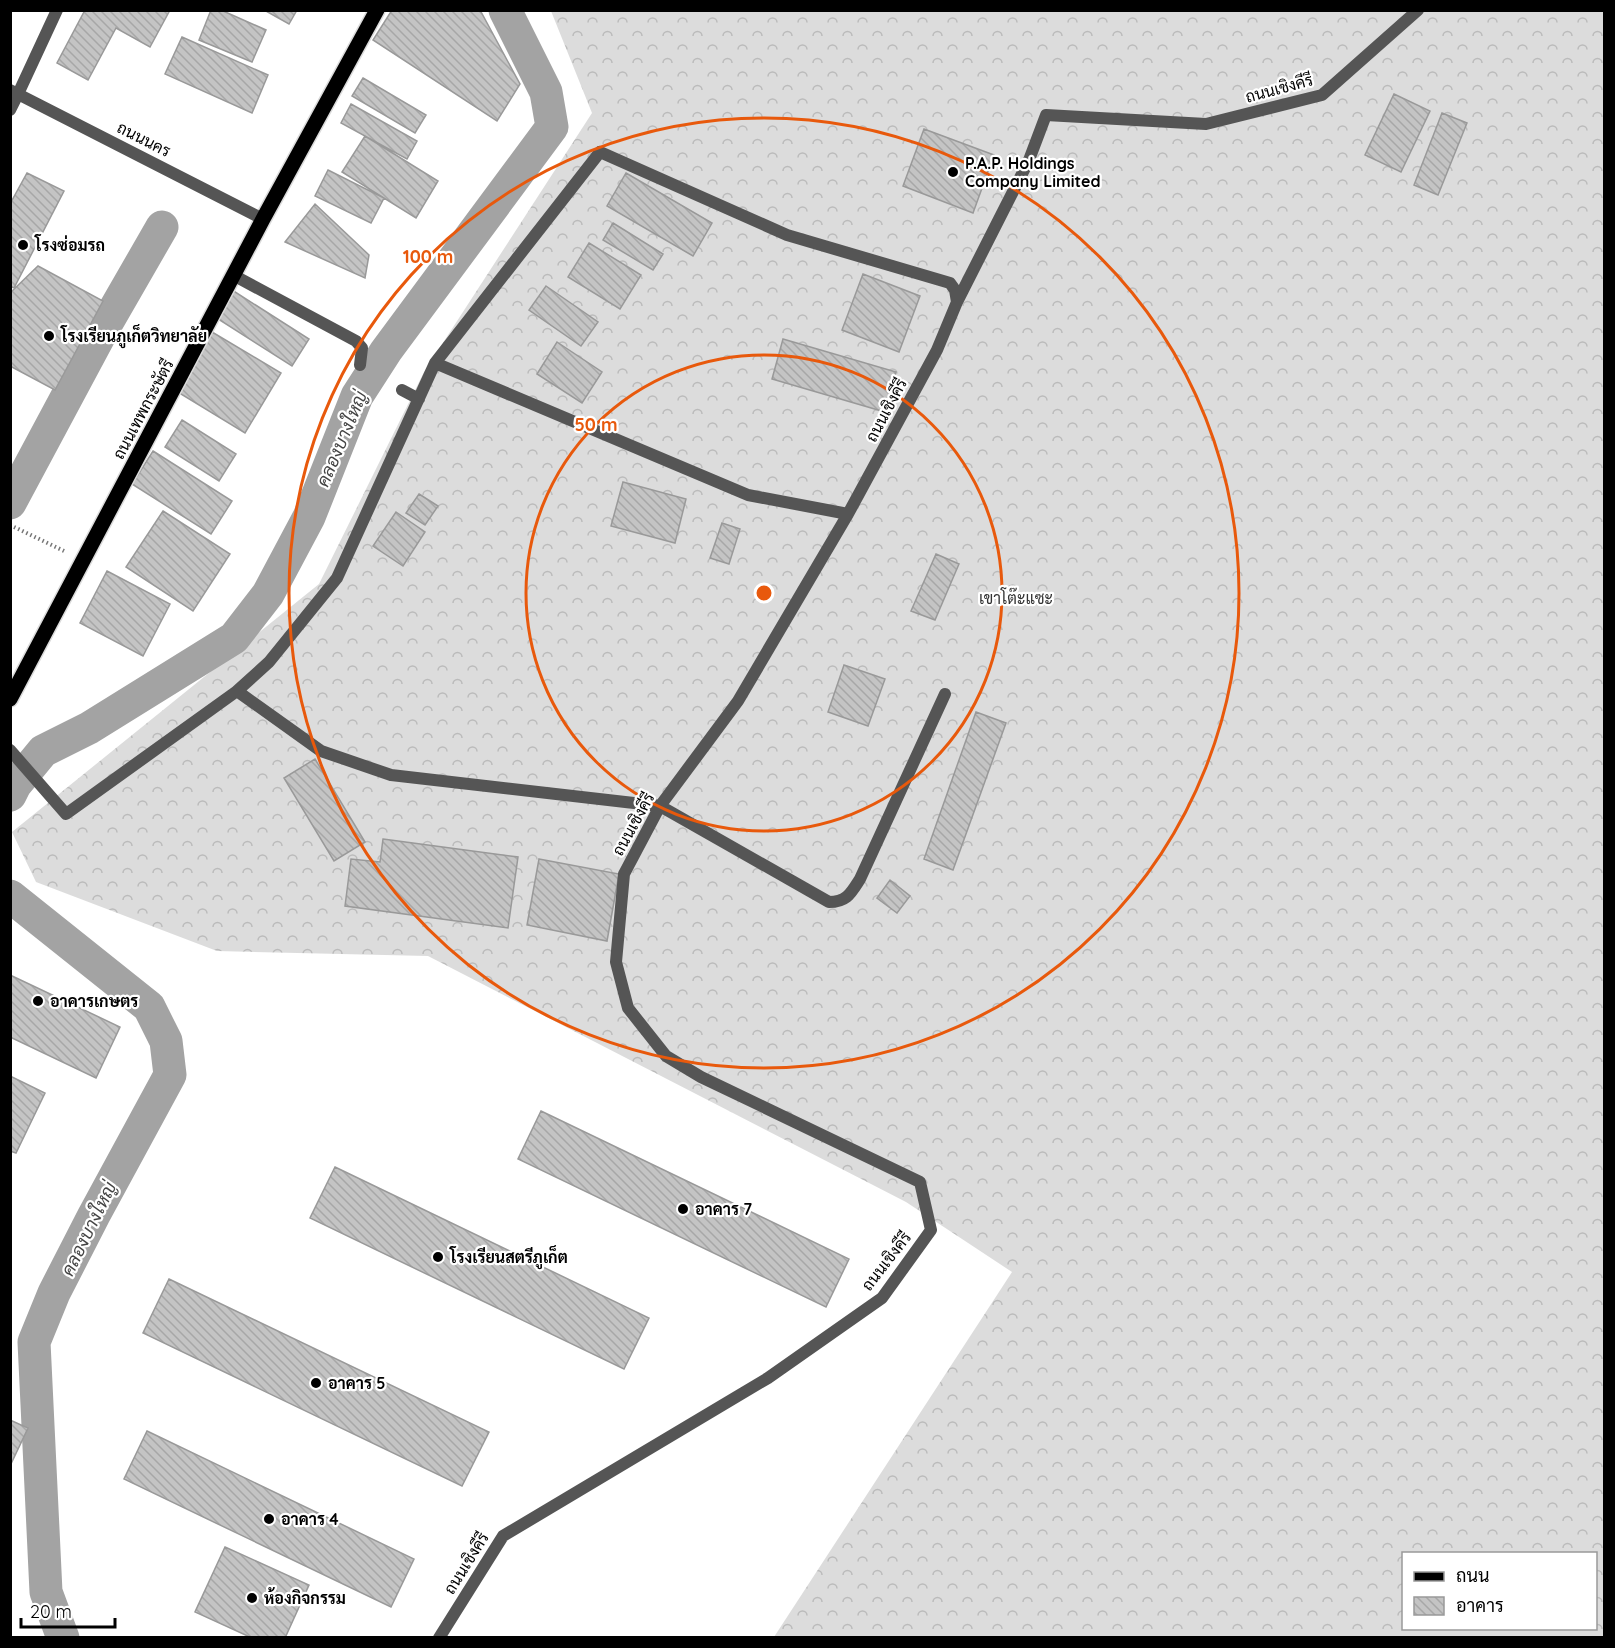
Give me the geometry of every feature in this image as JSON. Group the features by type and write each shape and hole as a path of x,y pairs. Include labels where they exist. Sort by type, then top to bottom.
{"main road":[{"name":"ถนนเทพกระษัตรี","path":"10,699 233,275 377,10"}],"street":[{"path":"10,110 14,92 57,10"},
{"name":"ถนนเชิงคีรี","path":"439,1638 502,1536 768,1378 882,1298 931,1230 920,1182 700,1077 666,1056 628,1008 616,962 624,874 660,806 738,701 848,514 937,350 957,302 1029,160 1046,116 1206,124 1322,95 1418,10"},
{"name":"ถนนนคร","path":"14,92 263,219"},
{"path":"10,750 66,814 237,691 269,662 337,578 435,363 600,152 787,235 950,283 955,290 957,302"},
{"path":"233,275 356,341 362,348 360,365"},
{"path":"435,363 748,495 848,514"},
{"path":"402,390 419,399"},
{"path":"237,691 321,751 391,775 660,806 829,902 841,902 850,896 866,868 945,694"}],"path":[{"path":"10,525 83,560"}],"green space":[{"name":"เขาโต๊ะแซะ","path":"551,11 1604,11 1604,1637 774,1637 1012,1272 906,1202 428,956 217,951 36,882 12,832 319,584 424,372 592,113"}],"building":[{"path":"85,10 170,10 150,47 116,28 88,80 57,63"},
{"path":"211,10 221,10 266,30 252,62 199,40"},
{"path":"264,10 297,10 289,24"},
{"path":"392,10 480,10 520,84 497,121 373,40"},
{"path":"182,37 268,75 252,113 165,74"},
{"path":"363,78 426,115 415,133 352,96"},
{"path":"1394,94 1430,111 1401,172 1365,155"},
{"path":"351,104 417,141 407,159 341,123"},
{"path":"1442,113 1467,123 1438,195 1414,185"},
{"path":"924,129 994,155 973,213 903,186"},
{"path":"365,136 438,181 416,218 342,172"},
{"path":"328,170 384,198 371,223 315,196"},
{"name":"โรงซ่อมรถ","path":"27,173 64,191 14,288 10,286 10,204"},
{"path":"626,173 712,223 693,256 607,206"},
{"path":"315,204 369,255 365,278 285,242"},
{"path":"613,223 663,254 653,270 603,240"},
{"path":"589,243 641,275 620,309 568,277"},
{"path":"38,266 103,301 55,390 10,366 10,293"},
{"path":"863,274 920,296 899,352 842,330"},
{"path":"546,286 598,322 581,346 529,310"},
{"path":"232,290 309,339 292,366 215,317"},
{"path":"212,332 281,373 245,433 176,391"},
{"path":"783,339 896,372 885,412 772,379"},
{"path":"557,342 602,372 582,403 537,374"},
{"path":"182,420 236,454 219,481 165,447"},
{"path":"153,451 232,501 211,534 132,484"},
{"path":"623,482 686,499 675,543 611,526"},
{"path":"419,494 438,506 425,525 406,513"},
{"path":"163,511 230,554 193,611 126,567"},
{"path":"396,512 425,532 403,566 373,546"},
{"path":"722,523 740,529 729,564 710,558"},
{"path":"936,554 959,564 935,620 911,611"},
{"path":"107,571 170,604 143,656 80,623"},
{"path":"844,665 885,679 868,726 828,712"},
{"path":"976,712 1006,723 953,870 924,859"},
{"path":"315,759 365,842 334,861 284,778"},
{"path":"383,839 518,857 508,928 345,906 351,859 380,862"},
{"path":"539,859 619,874 607,941 527,925"},
{"path":"890,880 910,896 897,913 877,898"},
{"name":"อาคารเกษตร","path":"10,975 120,1027 96,1078 10,1037"},
{"path":"10,1076 45,1093 16,1153 10,1151"},
{"name":"อาคาร 7","path":"541,1111 849,1259 826,1307 518,1159"},
{"path":"335,1167 649,1318 624,1369 310,1218"},
{"name":"อาคาร 5","path":"169,1279 489,1432 462,1486 143,1333"},
{"path":"10,1420 28,1428 10,1466"},
{"name":"อาคาร 4","path":"147,1431 414,1559 391,1607 124,1479"},
{"name":"ห้องกิจกรรม","path":"225,1547 309,1585 285,1638 252,1638 195,1612"}],"waterway":[{"name":"คลองบางใหญ่","path":"10,795 15,785 43,751 89,728 234,638 268,594 309,517 357,396 386,351 552,127 546,92 505,10"},
{"path":"10,503 101,333 162,227"},
{"name":"คลองบางใหญ่","path":"10,896 149,1007 166,1041 170,1075 54,1293 34,1342 46,1592 63,1638"}],"place":[{"name":"P.A.P. Holdings Company Limited","path":"953,172"},
{"name":"โรงซ่อมรถ","path":"23,245"},
{"name":"โรงเรียนภูเก็ตวิทยาลัย","path":"49,336"},
{"name":"อาคารเกษตร","path":"38,1001"},
{"name":"อาคาร 7","path":"683,1209"},
{"name":"โรงเรียนสตรีภูเก็ต","path":"438,1257"},
{"name":"อาคาร 5","path":"316,1383"},
{"name":"อาคาร 4","path":"269,1519"},
{"name":"ห้องกิจกรรม","path":"252,1598"}]}
